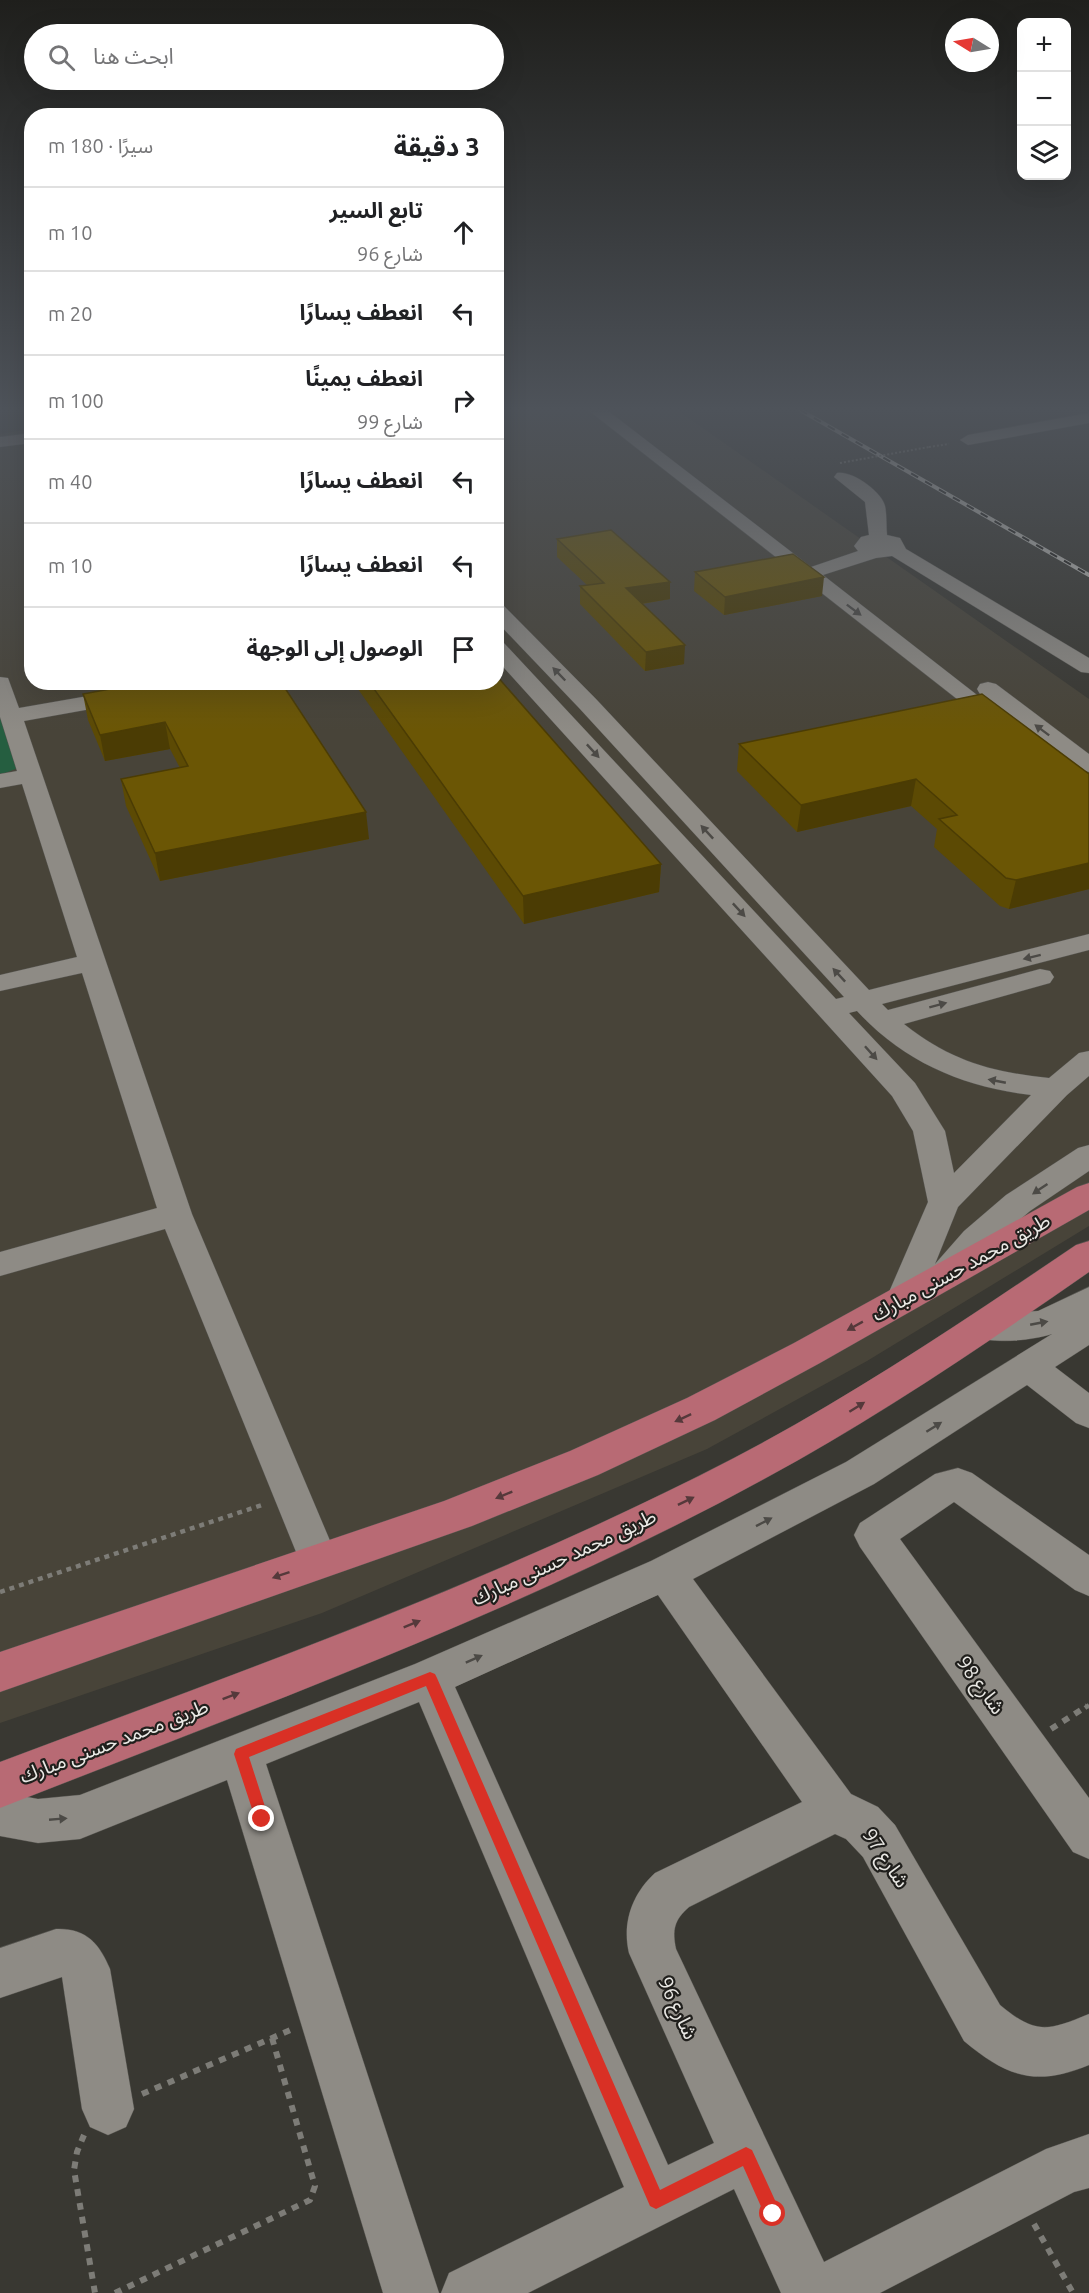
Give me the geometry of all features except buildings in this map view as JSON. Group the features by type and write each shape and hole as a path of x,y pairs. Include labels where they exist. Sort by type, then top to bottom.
{"highway":[{"name":"طريق محمد حسنى مبارك","path":"0,1672 457,1514 584,1463 701,1409 943,1278 1089,1195"},
{"name":"طريق محمد حسنى مبارك","path":"0,1785 336,1656 530,1576 702,1493 853,1410 983,1327 1089,1254"}],"street":[{"path":"738,517 817,572 1084,773"},
{"path":"754,517 817,572"},
{"path":"876,517 876,546"},
{"path":"817,572 876,546 896,544 896,550 1089,667"},
{"path":"504,617 669,790 872,1011 908,1042 960,1071 1003,1083 1056,1088"},
{"path":"504,655 904,1090 929,1131 944,1203"},
{"path":"0,683 176,1214 319,1562"},
{"path":"12,716 162,690"},
{"path":"556,711 588,704"},
{"path":"0,781 32,775"},
{"path":"636,798 669,790"},
{"path":"872,1011 1089,942"},
{"path":"0,983 93,962"},
{"path":"831,1009 872,1011 1089,964"},
{"path":"903,1299 944,1203 1056,1088 1089,1060"},
{"path":"943,1278 976,1239 1018,1203 1089,1156"},
{"path":"0,1264 176,1214"},
{"path":"983,1327 1041,1324 1073,1311 1089,1300"},
{"path":"0,1814 38,1821 80,1817 430,1678 665,1574 860,1473 1089,1329"},
{"path":"1029,1367 1089,1413"},
{"name":"شارع 98","path":"1089,1578 958,1484 949,1485 874,1535 1089,1836"},
{"name":"شارع 97","path":"665,1574 835,1810 862,1823 879,1841 982,2023 1002,2041 1026,2052 1051,2054 1081,2043"},
{"path":"430,1678 656,2200"},
{"path":"241,1754 411,2293"},
{"name":"شارع 96","path":"810,2293 653,1953 649,1939 649,1924 661,1899 672,1890 835,1810"},
{"path":"0,1973 56,1953 66,1952 81,1961 85,1969 108,2109"},
{"path":"469,2293 746,2156"},
{"path":"822,2293 1065,2168 1089,2161"}],"path":[{"path":"0,1592 291,1495"},
{"path":"1024,1745 1089,1705"},
{"path":"95,2293 74,2170 77,2152 94,2120 108,2109 324,2016"},
{"path":"115,2293 310,2200 314,2194 315,2186 272,2038"},
{"path":"1017,2192 1072,2293"}],"shaded area":[{"path":"0,517 24,517 24,690 504,690 504,517 830,517 1089,699 1089,1226 867,1361 707,1449 322,1613 0,1723"}],"green space":[{"path":"0,704 18,768 0,775"}],"railway":[{"path":"987,517 1089,575"}],"route":[{"path":"262,1819 241,1754 430,1678 656,2200 746,2156 773,2214"}]}
